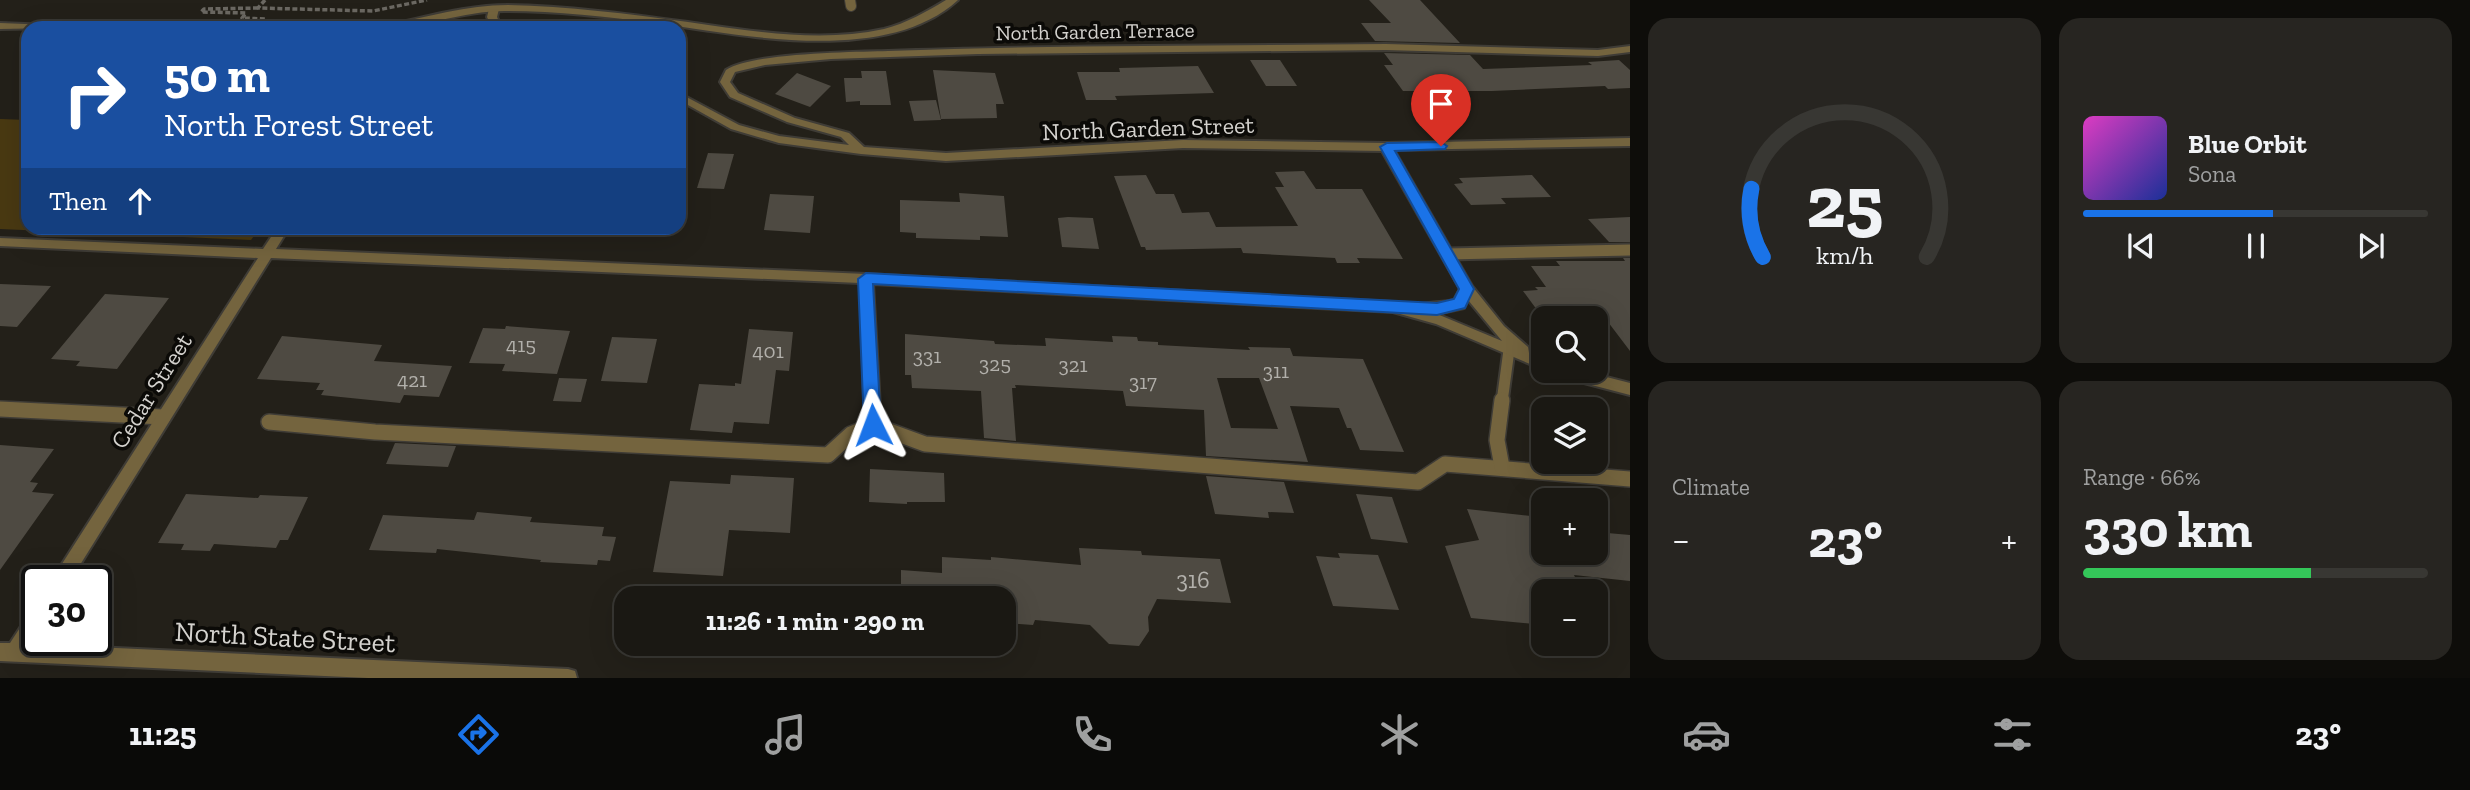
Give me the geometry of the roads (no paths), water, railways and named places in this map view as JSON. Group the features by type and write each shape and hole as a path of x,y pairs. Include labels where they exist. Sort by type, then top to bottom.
{"street":[{"path":"686,24 754,33 856,37 891,29 942,8 953,0"},
{"path":"424,21 440,15 494,9 621,16 660,21"},
{"path":"494,9 494,21"},
{"path":"0,26 21,27"},
{"name":"North Garden Terrace","path":"861,150 845,135 791,120 734,95 725,82 731,70 765,62 831,56 978,51 1385,47 1598,53 1630,49"},
{"name":"North Garden Street","path":"686,100 735,127 779,139 861,150 946,157 1183,144 1387,147 1630,142"},
{"path":"1387,147 1466,289 1499,330 1531,355"},
{"name":"Cedar Street","path":"70,565 279,235"},
{"path":"0,242 866,279 1393,307 1449,307 1459,304 1466,289"},
{"path":"866,279 873,425"},
{"path":"1393,307 1440,320 1531,359"},
{"path":"1607,383 1630,389"},
{"path":"7,653 21,636"},
{"name":"North State Street","path":"7,653 568,678"}],"lane":[{"path":"1448,254 1630,250"},
{"path":"1502,467 1497,440 1509,350"},
{"path":"0,409 163,417"},
{"path":"269,422 375,432 828,455 851,434 873,425 925,444 1418,482 1446,464 1630,479"}]}
